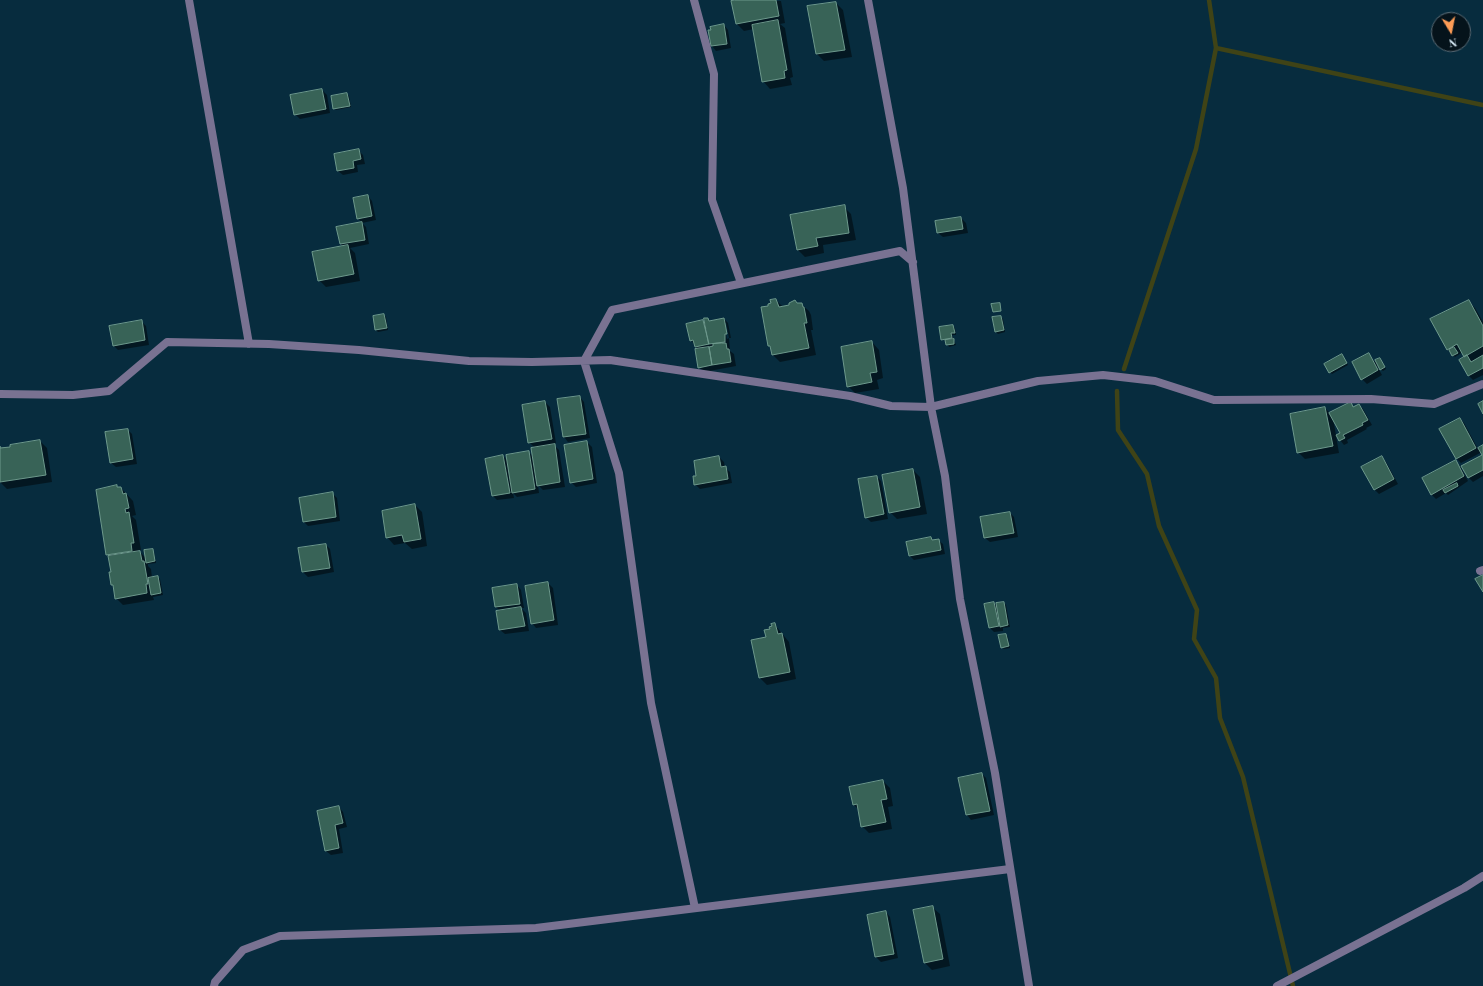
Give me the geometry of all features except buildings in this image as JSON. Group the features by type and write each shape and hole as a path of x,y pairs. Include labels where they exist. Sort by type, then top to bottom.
{"street":[{"path":"189,0 249,344"},
{"path":"694,0 714,74 712,200 741,283"},
{"path":"868,0 903,188 931,407 945,476 960,599 995,773 1029,986"},
{"path":"695,908 651,703 619,473 584,361 612,310 900,251 913,262"},
{"path":"0,394 73,395 109,391 167,342 249,344 359,350 468,361 532,362 610,360 850,396 891,406 931,407 1038,381 1103,375 1155,382 1214,400 1371,399 1434,404 1483,384"},
{"path":"214,986 215,982 243,950 280,936 536,928 1010,870"},
{"path":"1277,986 1464,888 1483,876"}],"waterway":[{"path":"1124,369 1196,149 1216,48 1209,0"},
{"path":"1216,48 1483,105"},
{"path":"1117,391 1118,430 1147,474 1159,526 1197,610 1194,639 1216,678 1220,718 1243,777 1293,986"}]}
